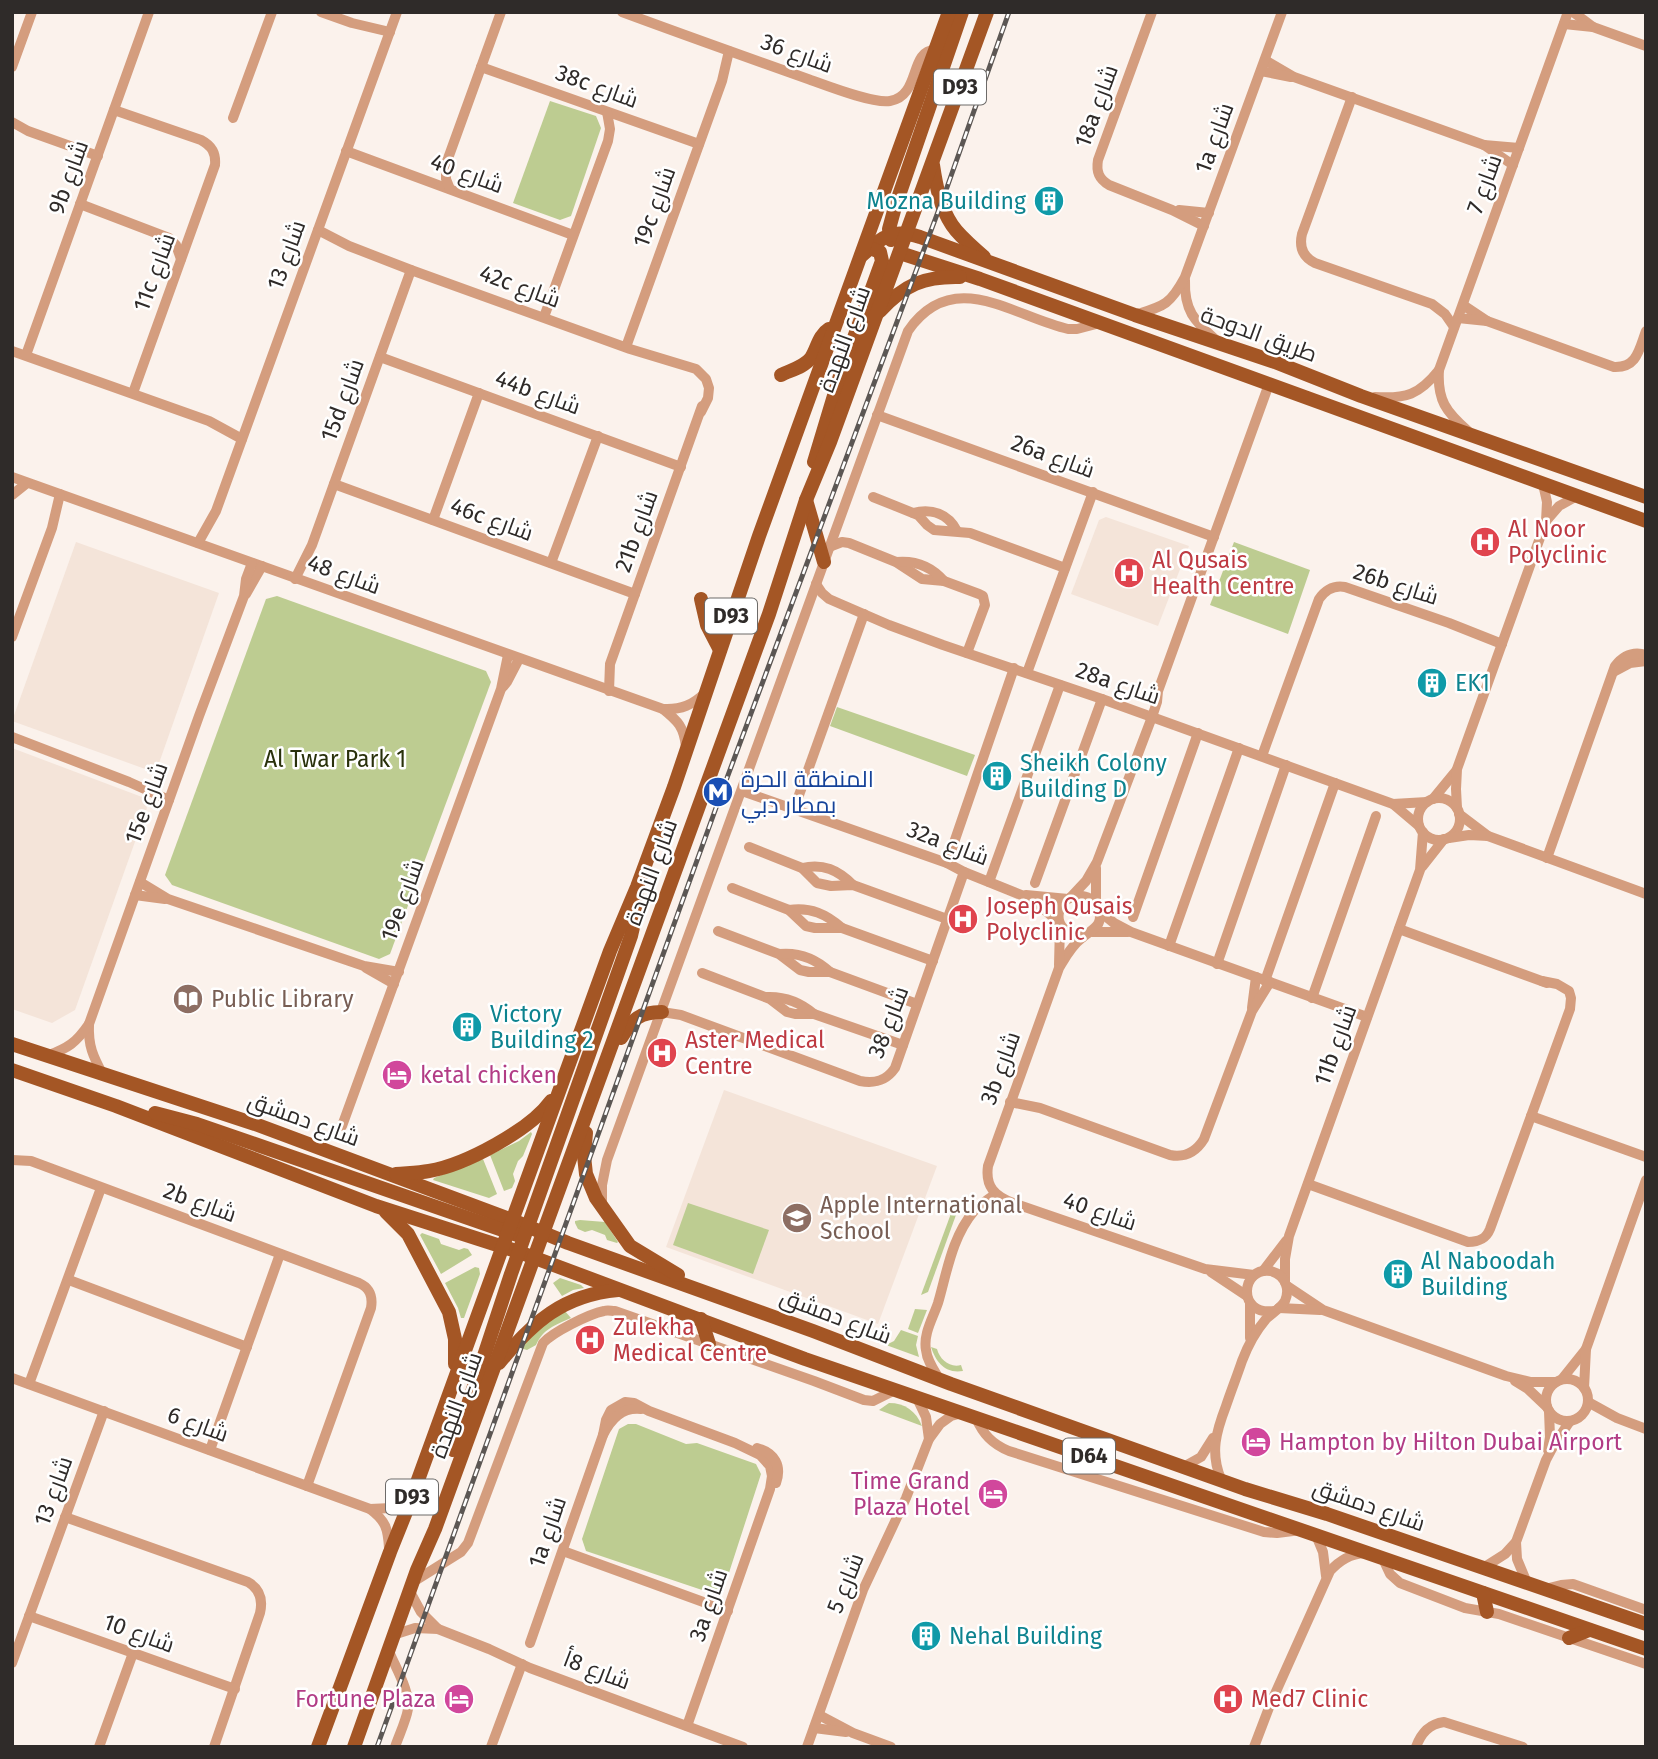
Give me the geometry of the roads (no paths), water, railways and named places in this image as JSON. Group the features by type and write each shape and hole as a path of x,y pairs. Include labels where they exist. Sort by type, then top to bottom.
{"main road":[{"name":"شارع النهدة","path":"318,1747 618,932 637,887 834,327 865,252 949,12"},
{"path":"900,253 892,245 889,229 962,12"},
{"name":"شارع النهدة","path":"354,1747 987,12"},
{"path":"932,162 936,185 950,223 990,263"},
{"name":"طريق الدوحة","path":"890,234 907,233 1644,495"},
{"path":"865,252 890,234"},
{"path":"824,562 809,494 820,439 882,261 880,252 865,252"},
{"name":"طريق الدوحة","path":"900,253 980,278 1646,521"},
{"path":"877,315 904,289 917,282 940,276 980,278"},
{"path":"781,375 807,361 823,333 834,327"},
{"path":"1269,384 1274,377 1282,375 1361,396"},
{"path":"701,599 707,625 720,650"},
{"path":"413,1581 424,1537 524,1239 631,936 636,914 637,887"},
{"path":"607,1059 637,1017 649,1012 662,1012"},
{"name":"شارع دمشق","path":"12,1044 255,1124 391,1174 507,1233 539,1245 696,1289 940,1380 1646,1624"},
{"name":"شارع دمشق","path":"12,1070 116,1106 376,1206 507,1233 524,1239 621,1289 701,1320 917,1398 1646,1649"},
{"path":"391,1174 441,1168 484,1150 536,1119 560,1089"},
{"path":"590,1105 584,1148 585,1165 592,1191 630,1246 696,1289"},
{"path":"116,1106 197,1124 507,1233"},
{"path":"376,1206 393,1218 408,1234 449,1312 455,1339 454,1378"},
{"path":"492,1372 527,1331 555,1310 575,1298 621,1289"},
{"path":"701,1320 709,1344"},
{"path":"1483,1593 1487,1612"},
{"path":"1569,1638 1589,1630"}],"street":[{"path":"12,67 32,12"},
{"name":"9b شارع","path":"26,355 149,12"},
{"path":"233,118 272,12"},
{"path":"321,12 388,36"},
{"name":"شارع 13","path":"203,545 397,12"},
{"path":"450,189 445,174 446,164 501,12"},
{"name":"شارع 36","path":"622,12 837,89 881,102 893,101 908,91 922,55 935,50"},
{"name":"18a شارع","path":"1152,12 1098,160 1097,170 1100,179 1109,185 1172,210 1203,226"},
{"name":"1a شارع","path":"1135,315 1166,304 1176,294 1185,277 1282,12"},
{"path":"1571,12 1593,27"},
{"name":"شارع 7","path":"1471,435 1452,417 1442,401 1438,382 1439,370 1564,24 1571,12"},
{"path":"1564,24 1593,27 1646,46"},
{"name":"19c شارع","path":"626,347 722,81 728,72 732,52"},
{"path":"1265,60 1294,77"},
{"name":"38c شارع","path":"481,67 699,144"},
{"path":"1261,71 1294,77 1484,145 1513,164"},
{"path":"1352,97 1302,234 1302,248 1306,256 1315,262 1432,304 1456,323 1487,321"},
{"name":"11c شارع","path":"114,110 206,143 213,151 215,165 133,393"},
{"path":"544,317 608,141 610,129 607,112"},
{"path":"12,122 28,131"},
{"path":"12,128 28,131 98,156"},
{"path":"1484,145 1519,148"},
{"name":"شارع 40","path":"346,151 573,235"},
{"path":"80,204 169,238 176,245 181,260"},
{"name":"18a شارع","path":"1172,210 1209,213"},
{"name":"42c شارع","path":"316,235 677,364"},
{"name":"15d شارع","path":"300,580 411,270"},
{"name":"1a شارع","path":"1185,277 1184,290 1190,314 1219,343"},
{"path":"603,1207 602,1185 607,1160 908,331 923,313 944,302 963,298 982,299 1068,329 1100,323"},
{"path":"1462,304 1487,321 1609,366 1627,366 1637,356 1646,331"},
{"path":"12,351 209,421 227,424 244,434"},
{"name":"44b شارع","path":"380,357 681,467"},
{"name":"21b شارع","path":"609,691 610,664 701,412 705,394 702,383 696,376 677,364"},
{"name":"شارع 7","path":"1361,396 1406,396 1424,387 1439,370"},
{"path":"1131,932 1070,934 1060,923 1059,912 1064,902 1086,881 1097,862 1147,715 1157,702 1158,691 1269,384"},
{"path":"433,520 479,393"},
{"name":"26a شارع","path":"877,415 1214,537"},
{"path":"551,563 598,436"},
{"name":"شارع 48","path":"12,477 663,709"},
{"path":"12,495 27,483"},
{"name":"46c شارع","path":"334,484 635,594"},
{"path":"1446,839 1458,828 1457,769 1546,521 1547,502 1543,484"},
{"path":"1027,673 1093,492"},
{"path":"12,637 64,495"},
{"path":"1546,521 1559,506 1577,496"},
{"path":"873,498 921,517 934,530 970,533 1065,568"},
{"path":"913,513 935,512 948,519 957,531"},
{"path":"829,547 847,542 897,562 922,579 944,581 979,594 985,601 984,610 967,653"},
{"name":"15e شارع","path":"103,1075 90,1050 89,1024 257,565"},
{"name":"28a شارع","path":"817,584 829,599 897,628 1393,804 1421,829"},
{"name":"26b شارع","path":"1262,756 1319,599 1334,586 1345,587 1502,644"},
{"path":"810,602 829,599"},
{"path":"794,808 864,614"},
{"path":"1547,858 1615,666 1623,658 1635,653 1646,655"},
{"name":"19e شارع","path":"342,1126 501,689 507,682 513,657"},
{"path":"1611,676 1630,663 1646,661"},
{"name":"21b شارع","path":"592,685 610,664"},
{"path":"947,863 1014,668"},
{"path":"989,881 1060,685"},
{"path":"663,709 682,709 706,692"},
{"path":"1035,883 1102,699"},
{"path":"663,709 675,719 684,732 686,751"},
{"path":"1133,916 1198,733"},
{"path":"12,737 129,782 171,795"},
{"path":"1169,946 1239,748"},
{"path":"1217,964 1286,765"},
{"path":"1457,769 1419,812 1421,829 1429,837 1436,840 1469,835 1488,836 1646,894"},
{"path":"1012,1097 1163,1152 1178,1152 1191,1147 1202,1138 1252,1011 1335,783"},
{"name":"32a شارع","path":"742,791 947,863 1020,894 1041,906 1060,923"},
{"path":"1430,800 1447,800 1488,836"},
{"name":"28a شارع","path":"1393,804 1430,800"},
{"path":"1312,998 1376,816"},
{"name":"11b شارع","path":"1286,1284 1285,1259 1289,1236 1420,870 1421,829"},
{"name":"11b شارع","path":"1420,870 1446,839"},
{"path":"749,847 802,868 817,883 831,886 853,885 947,919"},
{"path":"1087,934 1097,926 1099,918 1095,887 1097,862"},
{"path":"802,868 830,868 853,885"},
{"name":"شارع 38","path":"662,1012 688,1017 865,1082 880,1081 895,1069 964,872"},
{"path":"140,882 167,899"},
{"path":"732,888 789,910 806,926 842,928 933,961"},
{"name":"32a شارع","path":"1020,894 1069,898"},
{"path":"135,895 167,899 364,966 399,972"},
{"path":"1069,898 1085,896 1114,923 1131,932 1367,1017"},
{"path":"789,910 818,912 831,918 842,928"},
{"name":"3b شارع","path":"1059,968 1060,923"},
{"path":"1308,1184 1455,1236 1480,1235 1492,1223 1571,1004 1569,991 1557,984 1399,929"},
{"path":"718,931 779,954 800,970 830,972 917,1004"},
{"name":"3b شارع","path":"996,1194 988,1183 988,1166 1012,1097 1059,968 1087,934"},
{"path":"364,966 394,984"},
{"path":"702,973 765,997 787,1012 814,1014 903,1045"},
{"name":"15e شارع","path":"47,1056 72,1045 89,1024"},
{"path":"1531,1116 1646,1157"},
{"name":"2b شارع","path":"12,1160 31,1161 359,1283 370,1292 371,1308 307,1486"},
{"path":"1506,1376 1528,1390 1555,1417 1570,1421 1583,1414 1588,1402 1584,1388 1586,1349 1646,1180"},
{"path":"29,1384 102,1188"},
{"path":"940,1380 929,1362 925,1346 928,1330 958,1240 978,1208 996,1194"},
{"name":"شارع 40","path":"996,1194 1013,1203 1205,1269 1259,1273"},
{"name":"11b شارع","path":"1259,1273 1289,1236"},
{"path":"209,1450 280,1254"},
{"name":"شارع 40","path":"1205,1269 1248,1300"},
{"path":"1250,1341 1248,1285 1259,1273 1276,1273 1286,1284 1323,1310 1506,1376 1531,1382 1574,1380 1584,1388"},
{"path":"69,1280 247,1347"},
{"path":"1185,1466 1201,1457 1216,1433 1250,1341 1286,1298 1286,1284"},
{"path":"1248,1300 1261,1311 1323,1310"},
{"path":"413,1581 461,1552 468,1543 540,1348 547,1339 606,1310 869,1401 895,1390"},
{"path":"1546,1460 1550,1437 1547,1393 1586,1349"},
{"name":"شارع 6","path":"12,1378 370,1509 391,1508 410,1502"},
{"path":"917,1398 926,1417 929,1439"},
{"path":"1588,1402 1617,1418 1646,1429"},
{"name":"1a شارع","path":"530,1643 611,1410 620,1404 634,1403 735,1443"},
{"name":"شارع 13","path":"12,1663 104,1412"},
{"path":"1583,1414 1617,1418"},
{"path":"969,1415 995,1444 1009,1451 1264,1532 1310,1532 1324,1552 1326,1579"},
{"name":"شارع 5","path":"807,1747 863,1590 911,1486 929,1439 935,1428 945,1420 969,1415"},
{"path":"1483,1568 1505,1554 1516,1542 1546,1460 1570,1421"},
{"path":"1216,1433 1214,1453 1221,1479"},
{"name":"3a شارع","path":"687,1727 772,1476 770,1466 764,1458 735,1443"},
{"path":"370,1509 385,1523 390,1552"},
{"path":"65,1517 248,1582 260,1595 260,1613 214,1747"},
{"path":"1516,1542 1517,1559 1527,1583"},
{"path":"563,1551 728,1611"},
{"path":"1254,1747 1330,1571 1351,1555 1369,1553"},
{"path":"1383,1559 1390,1574 1400,1583 1465,1608 1499,1614 1646,1664"},
{"name":"شارع 8أ","path":"413,1581 421,1612 438,1629"},
{"path":"1545,1589 1573,1584 1646,1610"},
{"name":"شارع 10","path":"29,1616 235,1689"},
{"name":"شارع 8أ","path":"393,1635 415,1628 438,1629 522,1664 743,1747"},
{"path":"388,1649 409,1703 395,1747"},
{"path":"99,1747 133,1653"},
{"path":"491,1747 522,1664"},
{"path":"819,1715 852,1733 891,1747"},
{"path":"1416,1747 1425,1730 1440,1723 1451,1723 1523,1747"},
{"path":"814,1728 852,1733"}],"railway":[{"path":"377,1747 721,794 945,193 1009,12"}],"place":[{"name":"Mozna Building","path":"1049,201"},
{"name":"Al Noor Polyclinic","path":"1485,542"},
{"name":"Al Qusais Health Centre","path":"1129,573"},
{"name":"EK1","path":"1432,683"},
{"name":"Sheikh Colony Building D","path":"997,776"},
{"name":"المنطقة الحرة بمطار دبي","path":"718,792"},
{"name":"Joseph Qusais Polyclinic","path":"963,919"},
{"name":"Public Library","path":"188,999"},
{"name":"Victory Building 2","path":"467,1027"},
{"name":"Aster Medical Centre","path":"662,1053"},
{"name":"ketal chicken","path":"397,1075"},
{"name":"Apple International School","path":"797,1218"},
{"name":"Al Naboodah Building","path":"1398,1274"},
{"name":"Zulekha Medical Centre","path":"590,1340"},
{"name":"Hampton by Hilton Dubai Airport","path":"1256,1442"},
{"name":"Time Grand Plaza Hotel","path":"993,1494"},
{"name":"Nehal Building","path":"926,1636"},
{"name":"Fortune Plaza","path":"459,1699"},
{"name":"Med7 Clinic","path":"1228,1699"}],"park label":[{"name":"Al Twar Park 1","path":"335,759"}]}
